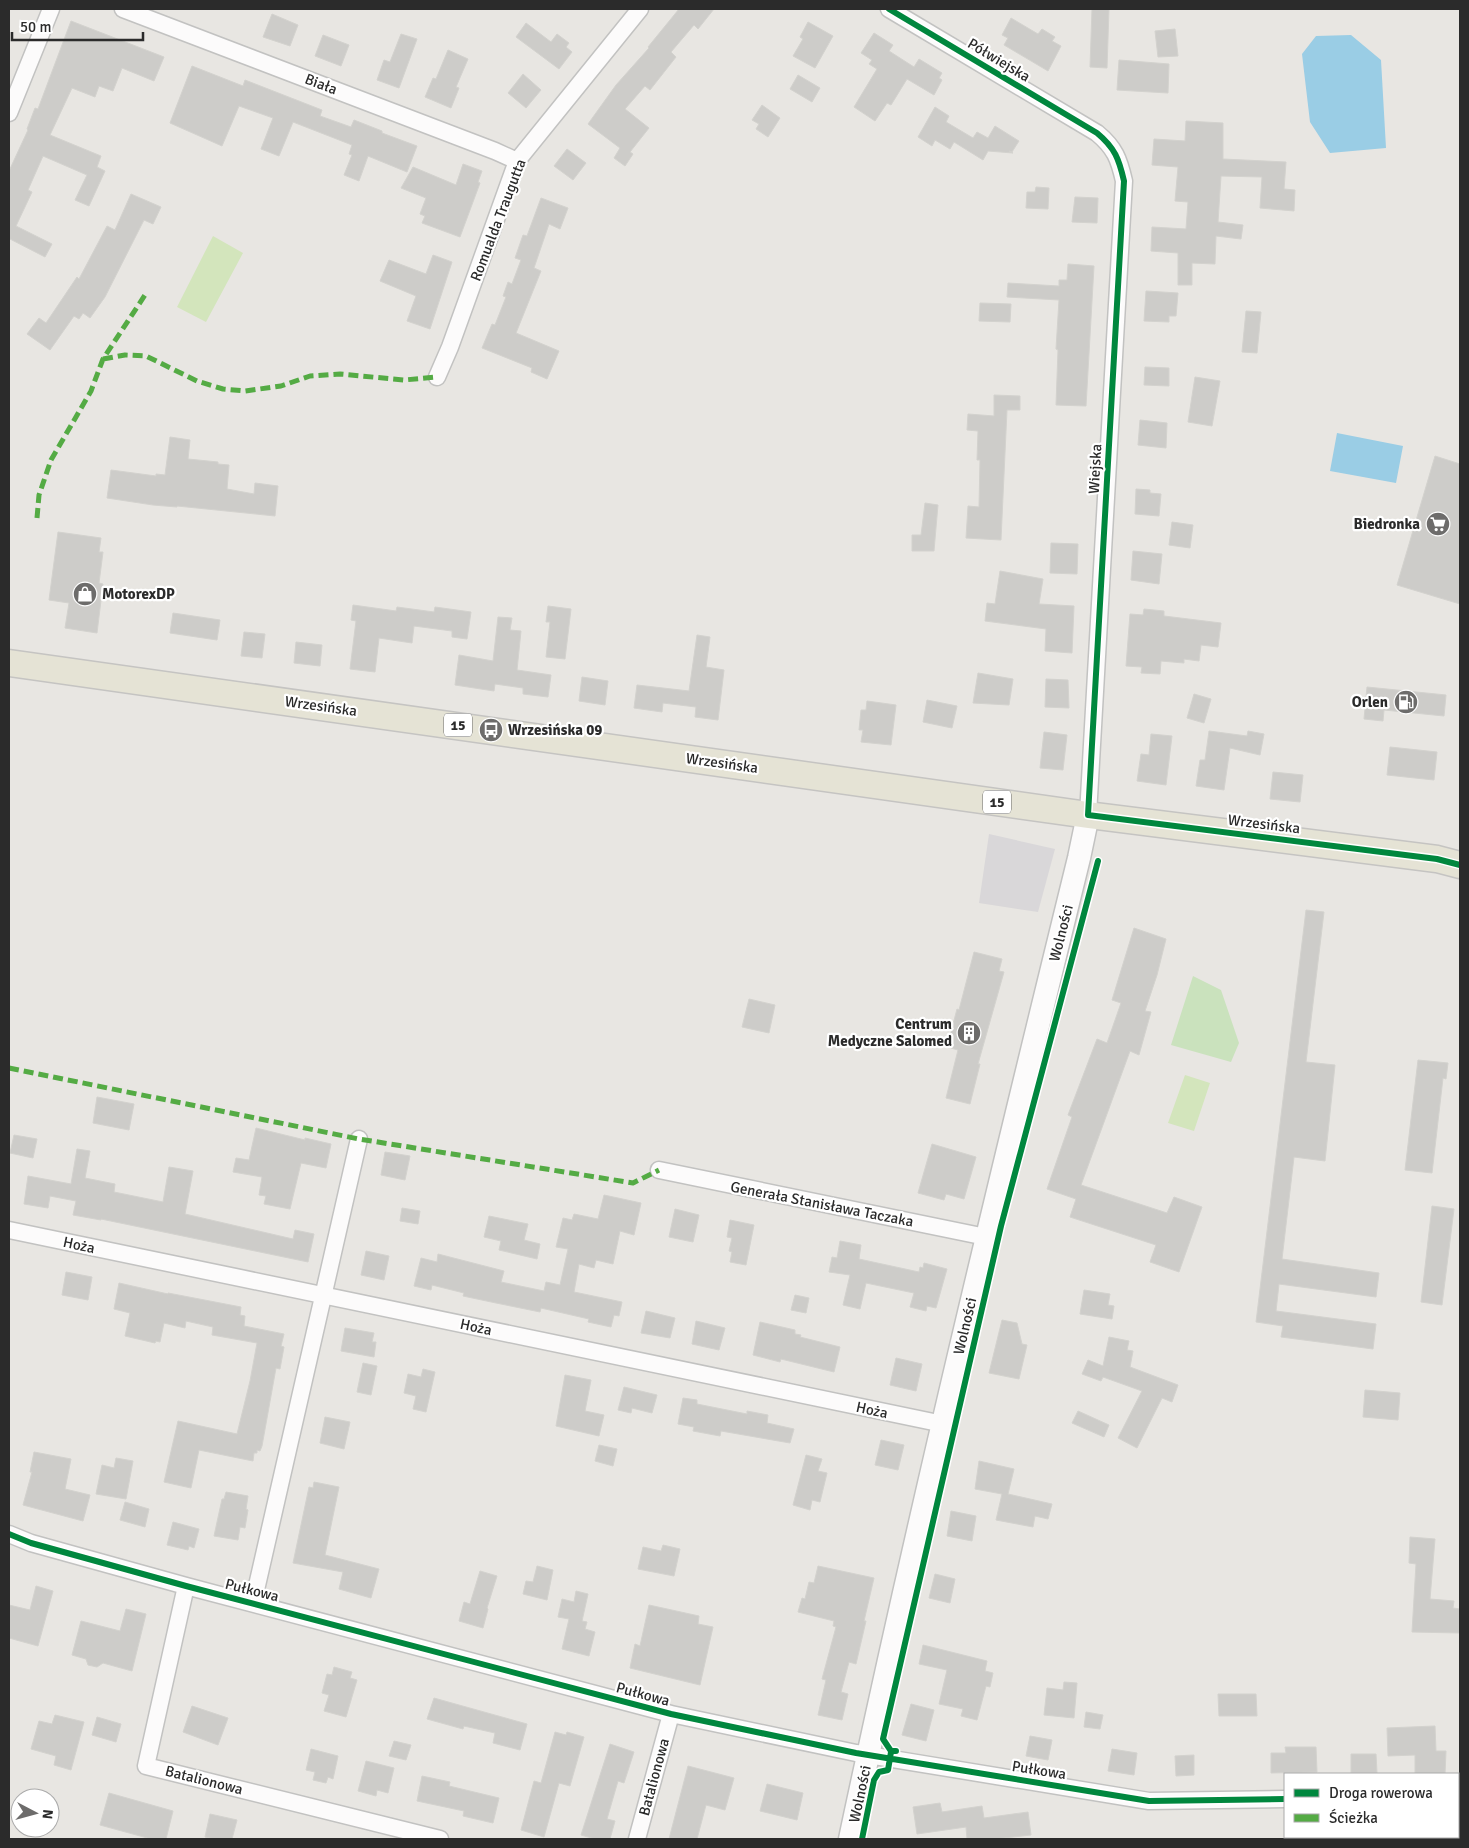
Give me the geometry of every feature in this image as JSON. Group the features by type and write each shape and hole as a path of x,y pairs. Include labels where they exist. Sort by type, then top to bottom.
{"main road":[{"name":"Wrzesińska","path":"9,663 1088,815 1452,860"}],"street":[{"path":"9,113 51,9"},
{"name":"Biała","path":"123,9 495,150 517,161"},
{"name":"Romualda Traugutta","path":"437,377 450,347 517,161 640,9"},
{"name":"Półwiejska","path":"889,9 1097,133"},
{"name":"Wiejska","path":"1088,815 1124,181 1120,165 1110,144 1097,133"},
{"name":"Wolności","path":"850,1839 986,1237 1080,858 1088,815"},
{"path":"253,1603 359,1138"},
{"name":"Generała Stanisława Taczaka","path":"659,1170 986,1237"},
{"name":"Hoża","path":"9,1230 943,1424"},
{"name":"Pułkowa","path":"9,1534 31,1543 186,1586 671,1714 868,1755 1149,1800 1284,1799"},
{"name":"Batalionowa","path":"186,1586 146,1766 440,1839"},
{"name":"Batalionowa","path":"637,1839 671,1714"}],"shaded area":[{"path":"989,834 1055,849 1038,912 979,903"}],"green space":[{"path":"213,236 243,253 206,322 177,307"},
{"path":"1193,976 1221,990 1239,1043 1231,1062 1171,1045"},
{"path":"1185,1075 1210,1083 1194,1131 1168,1123"},
{"path":"1460,1809 1460,1839 1385,1839 1459,1838"}],"water":[{"path":"1351,35 1381,60 1386,148 1330,153 1310,122 1302,54 1316,36"},
{"path":"1337,433 1403,446 1396,483 1330,471"}],"building":[{"path":"679,9 714,9 698,29 694,25 671,52 676,57 650,90 645,86 625,109 649,128 630,152 633,154 625,166 614,158 620,148 588,124 616,85 649,48"},
{"path":"1092,9 1109,9 1107,68 1090,67"},
{"path":"272,14 298,25 290,46 263,37"},
{"path":"1011,18 1038,34 1042,29 1055,37 1052,41 1061,46 1048,71 1004,45 1008,38 1002,35"},
{"path":"71,21 164,57 154,81 122,68 113,91 99,86 95,97 72,88 50,135 101,156 97,167 105,171 89,206 75,200 87,175 43,156 28,190 32,192 16,226 52,244 45,257 10,239 9,242 9,171 28,130 35,108 38,109"},
{"path":"808,22 833,36 815,68 793,56 803,39 800,37"},
{"path":"526,23 551,42 557,34 569,43 566,47 572,52 559,69 516,37"},
{"path":"1175,29 1178,56 1158,57 1155,31"},
{"path":"874,33 893,45 889,51 914,67 919,59 942,73 939,78 942,80 934,95 907,79 891,105 887,103 875,121 854,107 877,69 869,64 872,60 861,53"},
{"path":"401,34 417,39 399,88 377,80 384,60 390,62"},
{"path":"323,35 349,45 341,66 315,56"},
{"path":"448,50 468,59 456,87 459,88 451,108 425,97 433,78 436,79"},
{"path":"1119,60 1169,64 1168,93 1117,90"},
{"path":"192,66 243,86 245,80 322,110 320,116 351,127 354,120 417,146 407,172 368,156 359,181 344,175 352,155 349,154 352,145 293,122 279,156 261,149 273,118 239,106 222,146 170,123"},
{"path":"523,74 541,90 526,108 508,93"},
{"path":"798,75 820,88 812,102 790,89"},
{"path":"762,105 780,118 768,137 756,129 759,124 752,120"},
{"path":"935,107 949,116 946,122 973,138 977,132 988,138 995,126 1019,141 1012,152 1009,151 1013,153 988,151 983,160 954,142 950,149 935,140 932,146 918,137"},
{"path":"1186,121 1223,123 1223,159 1286,162 1284,189 1295,190 1294,211 1260,208 1262,177 1221,176 1218,222 1243,225 1241,239 1216,236 1215,264 1192,263 1192,285 1178,285 1178,253 1151,251 1152,227 1186,229 1188,202 1175,201 1178,167 1152,165 1154,139 1185,141"},
{"path":"567,149 586,163 573,180 554,166"},
{"path":"463,164 482,171 478,182 480,183 460,237 422,223 425,216 420,214 426,198 401,188 413,167 456,185"},
{"path":"1036,187 1049,188 1048,209 1026,208 1027,192 1035,192"},
{"path":"131,194 161,207 153,224 144,220 105,297 90,318 83,313 79,319 74,316 50,350 27,334 39,318 46,323 77,277 79,279 107,226 115,230"},
{"path":"1075,197 1098,198 1097,223 1072,222"},
{"path":"541,198 568,208 560,229 549,224 534,268 541,271 516,333 559,351 547,379 531,372 532,368 482,348 492,324 495,325 506,297 503,296 508,282 512,284 521,260 515,258 523,235 527,236"},
{"path":"433,255 452,262 430,329 407,321 416,296 380,281 389,260 426,274"},
{"path":"1068,264 1094,266 1086,406 1056,405 1058,350 1056,349 1059,300 1007,297 1008,283 1059,286 1059,280 1067,280"},
{"path":"1146,291 1178,293 1176,316 1169,316 1169,322 1144,321"},
{"path":"980,303 1011,304 1010,322 979,321"},
{"path":"1246,311 1261,312 1257,353 1242,352"},
{"path":"1145,367 1169,368 1169,386 1144,385"},
{"path":"1195,377 1220,381 1212,426 1188,422"},
{"path":"994,395 1020,396 1020,410 1007,410 1001,540 966,538 968,506 979,507 980,460 977,460 978,431 967,430 968,414 994,416"},
{"path":"1140,420 1167,423 1166,448 1138,445"},
{"path":"170,437 190,440 188,459 229,465 227,489 254,494 255,483 278,486 275,516 153,505 107,498 111,470 156,476 156,474 165,475"},
{"name":"Biedronka","path":"1435,456 1460,464 1460,604 1397,585"},
{"path":"1136,489 1150,490 1150,493 1161,494 1159,516 1135,514"},
{"path":"925,503 938,505 934,551 912,551 912,535 921,535"},
{"path":"1172,522 1193,525 1190,548 1169,545"},
{"path":"58,532 101,538 99,552 103,552 99,583 103,584 97,633 65,628 69,603 49,600"},
{"path":"1051,543 1078,544 1077,574 1050,573"},
{"path":"1133,551 1162,554 1159,584 1131,580"},
{"path":"1000,571 1043,579 1039,604 1074,606 1072,653 1045,651 1046,629 985,621 987,603 995,604"},
{"path":"353,605 396,611 397,607 434,612 435,607 471,612 467,639 452,637 452,631 414,626 412,643 379,638 375,672 350,669 356,621 351,620"},
{"path":"548,606 571,609 565,659 546,657 550,622 546,622"},
{"path":"1144,609 1164,611 1164,616 1221,623 1218,647 1201,645 1199,661 1184,659 1184,663 1161,661 1160,674 1141,673 1142,667 1126,666 1130,614 1143,615"},
{"path":"173,613 220,620 217,640 170,633"},
{"path":"498,617 512,618 510,630 521,631 517,670 551,675 548,697 523,694 523,688 495,684 494,691 455,685 459,655 493,661"},
{"path":"244,632 265,634 262,658 241,656"},
{"path":"697,635 710,637 706,667 724,670 718,720 695,717 696,707 663,703 662,712 634,708 637,685 689,691"},
{"path":"296,642 322,645 320,666 294,663"},
{"path":"978,673 1013,679 1009,705 973,703"},
{"path":"582,677 608,681 605,705 579,701"},
{"path":"1046,679 1068,680 1069,708 1045,707"},
{"name":"Orlen","path":"1367,687 1446,695 1444,716 1384,710 1383,721 1364,719"},
{"path":"1194,694 1211,699 1204,723 1187,718"},
{"path":"927,700 957,706 952,728 923,722"},
{"path":"867,701 896,705 891,745 861,742 863,730 859,730 861,710 866,710"},
{"path":"1209,731 1247,736 1248,731 1264,734 1260,755 1230,748 1224,790 1196,786 1200,760 1205,760"},
{"path":"1044,732 1067,735 1063,770 1040,768"},
{"path":"1151,734 1172,736 1166,785 1137,781 1141,754 1149,755"},
{"path":"1390,747 1437,752 1434,780 1387,775"},
{"path":"1273,772 1303,775 1300,802 1270,799"},
{"path":"1306,910 1324,912 1306,1062 1335,1065 1325,1161 1294,1157 1282,1259 1379,1273 1376,1297 1279,1284 1276,1311 1376,1324 1373,1349 1281,1337 1283,1326 1256,1322"},
{"path":"1134,928 1166,939 1145,1011 1151,1012 1139,1055 1130,1051 1081,1185 1167,1213 1174,1197 1202,1207 1179,1272 1150,1262 1156,1245 1070,1217 1076,1199 1047,1189 1072,1117 1068,1115 1097,1039 1107,1043 1121,1003 1112,1000"},
{"path":"974,952 1002,959 999,971 1004,972 978,1064 980,1064 970,1104 946,1098 958,1050 947,1047"},
{"path":"749,999 775,1005 769,1033 742,1027"},
{"path":"1418,1060 1448,1063 1446,1079 1443,1078 1432,1173 1405,1170"},
{"path":"97,1097 134,1104 129,1130 93,1123"},
{"path":"256,1128 305,1140 305,1138 331,1144 326,1168 301,1163 290,1209 264,1204 266,1196 259,1195 262,1177 233,1172 236,1158 249,1160"},
{"path":"14,1135 37,1139 33,1158 10,1153"},
{"path":"932,1144 976,1157 964,1199 946,1194 944,1200 918,1193"},
{"path":"77,1149 90,1151 85,1178 115,1184 114,1192 163,1202 169,1167 193,1171 185,1214 293,1239 295,1230 314,1234 308,1262 101,1219 73,1215 76,1201 50,1196 48,1208 24,1204 28,1176 71,1184"},
{"path":"385,1152 410,1156 405,1180 381,1175"},
{"path":"604,1195 641,1203 634,1235 620,1231 613,1264 596,1260 594,1268 579,1264 574,1292 622,1302 619,1316 614,1315 611,1327 588,1322 589,1319 541,1308 540,1312 463,1296 464,1293 432,1285 431,1290 414,1286 421,1258 437,1262 438,1254 504,1271 501,1282 544,1291 546,1282 560,1285 568,1249 556,1247 563,1218 572,1220 574,1214 598,1219"},
{"path":"1432,1206 1454,1209 1442,1305 1421,1302"},
{"path":"402,1208 420,1211 418,1224 400,1221"},
{"path":"675,1209 699,1215 693,1242 669,1237"},
{"path":"489,1216 528,1224 524,1240 540,1244 537,1259 499,1250 501,1241 484,1237"},
{"path":"730,1220 754,1225 746,1265 730,1262 732,1252 729,1251 732,1238 727,1237"},
{"path":"840,1241 861,1245 859,1259 919,1272 920,1267 923,1268 924,1263 947,1269 936,1308 927,1306 926,1311 910,1307 914,1293 866,1283 860,1309 843,1305 850,1275 829,1272 832,1257 837,1258"},
{"path":"366,1251 389,1256 384,1280 361,1275"},
{"path":"66,1272 92,1277 88,1300 62,1295"},
{"path":"119,1283 241,1307 240,1315 245,1316 244,1326 284,1334 281,1346 284,1347 280,1369 276,1368 262,1446 260,1451 257,1450 257,1453 254,1453 253,1461 199,1450 191,1488 164,1482 178,1421 237,1434 257,1343 212,1335 213,1327 186,1321 185,1328 164,1323 160,1342 156,1341 155,1343 125,1336 130,1313 114,1309"},
{"path":"1084,1290 1110,1294 1108,1305 1114,1306 1112,1319 1080,1314"},
{"path":"795,1295 809,1298 806,1313 791,1310"},
{"path":"646,1311 675,1318 670,1338 641,1333"},
{"path":"1002,1320 1017,1323 1022,1344 1027,1345 1019,1379 989,1373"},
{"path":"696,1321 725,1328 719,1350 692,1344"},
{"path":"760,1322 795,1330 795,1334 801,1335 800,1337 840,1347 834,1372 781,1359 780,1362 753,1355"},
{"path":"345,1328 374,1333 372,1342 376,1342 374,1357 341,1351"},
{"path":"1109,1337 1129,1341 1127,1350 1133,1351 1130,1367 1178,1385 1172,1402 1162,1398 1137,1448 1118,1438 1142,1391 1103,1377 1101,1381 1082,1374 1088,1360 1103,1366"},
{"path":"896,1358 922,1364 916,1391 890,1385"},
{"path":"363,1363 377,1366 371,1395 357,1392"},
{"path":"423,1369 435,1372 426,1412 413,1409 416,1396 404,1393 408,1374 421,1377"},
{"path":"565,1375 591,1380 585,1411 604,1415 599,1436 556,1426"},
{"path":"624,1387 657,1395 652,1413 632,1408 631,1413 618,1410"},
{"path":"1365,1390 1400,1393 1398,1420 1363,1417"},
{"path":"683,1398 697,1400 697,1404 747,1414 747,1411 768,1415 767,1423 794,1429 790,1443 721,1431 720,1436 693,1431 694,1427 678,1424"},
{"path":"1078,1411 1109,1425 1104,1437 1072,1423"},
{"path":"325,1417 350,1422 344,1449 320,1443"},
{"path":"881,1440 904,1445 898,1470 875,1465"},
{"path":"599,1445 617,1449 613,1466 595,1461"},
{"path":"34,1452 71,1459 65,1489 90,1495 83,1521 23,1505 32,1472 30,1472"},
{"path":"806,1455 822,1459 818,1471 827,1473 820,1502 812,1500 810,1510 793,1505"},
{"path":"116,1458 133,1461 126,1499 96,1494 102,1465 114,1468"},
{"path":"979,1461 1014,1469 1008,1494 1052,1504 1048,1519 1035,1516 1033,1527 996,1520 1002,1494 975,1489"},
{"path":"314,1482 339,1487 325,1555 379,1569 371,1598 339,1589 343,1572 293,1563 309,1487 313,1488"},
{"path":"226,1492 248,1496 245,1528 240,1527 238,1540 214,1536 222,1499 224,1499"},
{"path":"125,1502 149,1509 145,1527 120,1520"},
{"path":"951,1511 976,1516 972,1541 947,1536"},
{"path":"173,1522 199,1529 194,1548 189,1546 188,1550 167,1545"},
{"path":"1410,1537 1435,1539 1430,1599 1454,1601 1453,1608 1460,1609 1460,1633 1412,1632 1416,1564 1409,1563"},
{"path":"663,1545 680,1549 674,1576 638,1569 643,1547 661,1551"},
{"path":"537,1566 553,1570 547,1600 523,1594 526,1581 533,1582"},
{"path":"818,1566 874,1578 856,1664 849,1662 841,1692 848,1694 842,1720 818,1715 826,1680 822,1679 836,1627 833,1626 834,1621 798,1612 802,1598 805,1599 809,1582 814,1583"},
{"path":"480,1571 497,1576 483,1628 459,1621 464,1602 470,1604"},
{"path":"935,1574 955,1579 950,1603 929,1598"},
{"path":"36,1586 53,1591 38,1646 9,1638 9,1605 30,1610"},
{"path":"576,1591 588,1594 582,1621 587,1622 585,1629 595,1632 589,1656 562,1649 569,1619 558,1617 562,1599 574,1602"},
{"path":"649,1605 699,1616 698,1624 713,1627 700,1685 630,1668 635,1644 640,1646"},
{"path":"126,1609 146,1614 132,1671 103,1663 97,1667 88,1665 86,1659 72,1655 81,1621 120,1631"},
{"path":"923,1645 987,1661 985,1671 993,1673 990,1687 986,1686 977,1720 961,1716 963,1709 939,1704 947,1670 919,1664"},
{"path":"334,1667 352,1672 350,1678 357,1680 346,1717 324,1711 329,1695 322,1693 327,1674 332,1675"},
{"path":"1064,1682 1077,1683 1074,1718 1044,1715 1047,1688 1063,1690"},
{"path":"1218,1694 1256,1694 1257,1716 1219,1716"},
{"path":"434,1698 527,1724 520,1750 493,1743 495,1733 464,1726 463,1729 427,1719"},
{"path":"911,1704 934,1710 926,1741 902,1735"},
{"path":"192,1706 228,1718 218,1745 183,1732"},
{"path":"1086,1712 1103,1715 1100,1729 1084,1727"},
{"path":"55,1715 84,1722 71,1770 54,1765 56,1756 31,1749 39,1721 52,1724"},
{"path":"97,1717 121,1724 116,1742 92,1735"},
{"path":"1435,1726 1436,1751 1446,1751 1445,1773 1415,1773 1415,1755 1388,1756 1387,1728"},
{"path":"555,1732 566,1735 567,1732 584,1737 570,1786 559,1783 544,1837 521,1830 534,1781 541,1783"},
{"path":"1030,1736 1052,1740 1048,1760 1026,1756"},
{"path":"394,1741 411,1745 406,1760 389,1756"},
{"path":"610,1744 634,1752 624,1783 618,1781 607,1819 615,1821 610,1839 595,1839 581,1835"},
{"path":"1285,1747 1316,1747 1317,1772 1271,1773 1271,1753 1286,1753"},
{"path":"311,1749 338,1756 333,1779 328,1777 326,1783 313,1780 315,1772 306,1770"},
{"path":"1112,1749 1137,1753 1134,1775 1108,1771"},
{"path":"1351,1754 1376,1754 1377,1773 1351,1773"},
{"path":"1194,1755 1194,1775 1176,1776 1175,1756"},
{"path":"366,1761 394,1768 388,1793 377,1790 376,1796 358,1791"},
{"path":"688,1766 734,1778 725,1810 706,1805 697,1839 669,1839"},
{"path":"422,1776 450,1782 449,1786 499,1798 493,1823 463,1816 464,1811 417,1801"},
{"path":"767,1784 803,1793 797,1820 760,1811"},
{"path":"109,1793 173,1811 166,1839 151,1839 100,1825"},
{"path":"940,1803 942,1812 982,1806 984,1818 1028,1812 1031,1835 995,1839 967,1839 966,1827 917,1834 913,1807"},
{"path":"210,1814 237,1820 232,1839 205,1837"}],"marked path":[{"path":"37,518 39,495 51,460 91,391 103,359 147,292"},
{"path":"103,359 125,355 146,356 197,381 223,389 245,391 281,386 310,376 340,374 404,380 437,377"},
{"path":"9,1068 359,1139 633,1183 659,1170"}],"cycle path":[{"path":"889,9 1097,133 1112,149 1118,160 1124,181 1088,815 1437,859 1460,865"},
{"path":"896,1751 891,1751 883,1739 1001,1226 1098,861"},
{"path":"9,1534 31,1543 186,1586 671,1714 856,1753 1149,1801 1284,1799"},
{"path":"862,1839 874,1780 879,1772 888,1770 891,1752"}],"place":[{"name":"Biedronka","path":"1438,524"},
{"name":"MotorexDP","path":"85,594"},
{"name":"Orlen","path":"1406,702"},
{"name":"Wrzesińska 09","path":"491,730"},
{"name":"Centrum Medyczne Salomed","path":"969,1033"}]}
